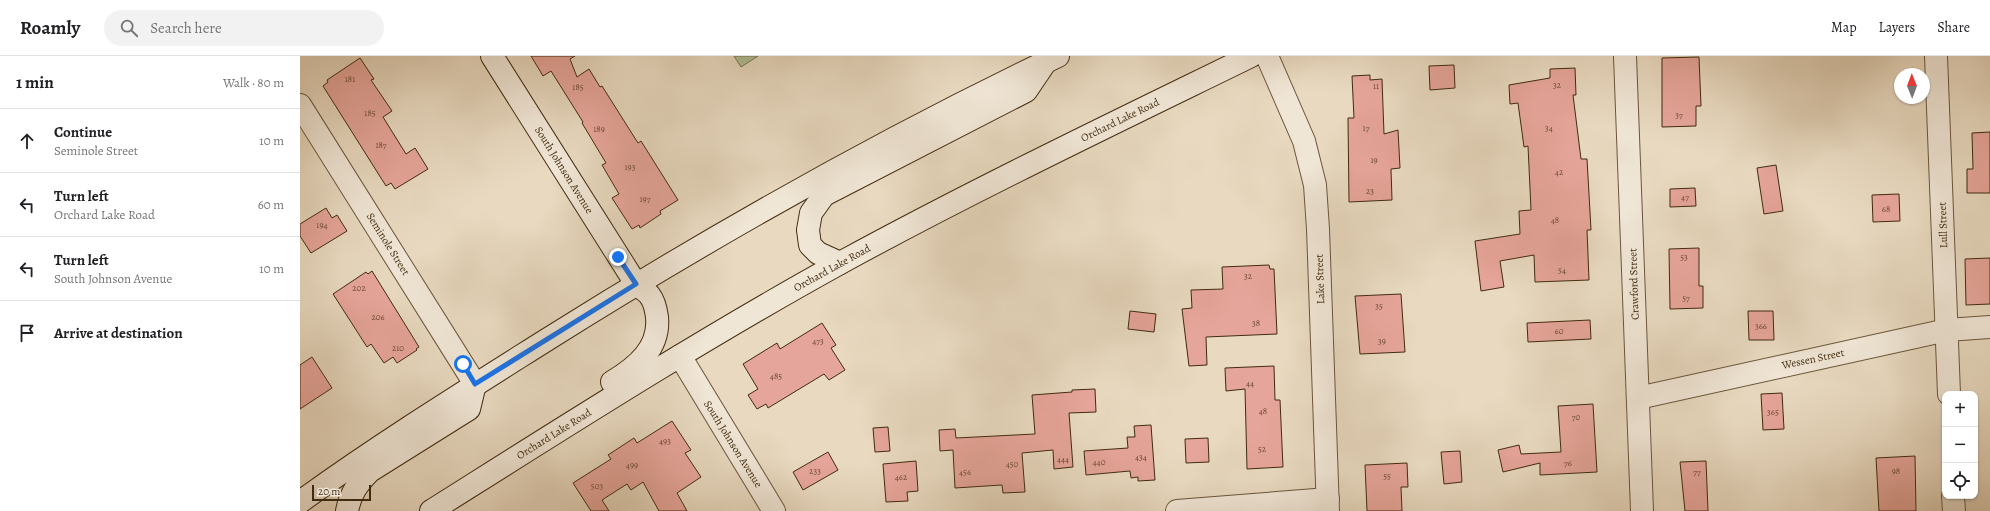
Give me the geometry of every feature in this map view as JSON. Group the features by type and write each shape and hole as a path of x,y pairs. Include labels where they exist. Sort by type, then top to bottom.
{"main road":[{"name":"South Johnson Avenue","path":"438,506 459,479 632,370 647,353 657,337 656,311 651,296 636,284 492,56"},
{"name":"Orchard Lake Road","path":"438,506 680,356 840,263 966,196 1251,56"},
{"name":"Lake Street","path":"1267,56 1304,141 1314,186 1318,229 1328,505"},
{"name":"Crawford Street","path":"1625,56 1642,511"},
{"name":"Lull Street","path":"1936,56 1949,391"},
{"path":"300,502 358,460 475,384 636,284 755,215 899,136 1052,59"},
{"path":"840,263 818,253 810,245 808,230 811,213 824,195 1026,91 1052,59"},
{"name":"Seminole Street","path":"300,104 475,384"},
{"name":"Wessen Street","path":"1638,398 1947,330 1990,327"},
{"name":"South Johnson Avenue","path":"680,356 774,511"},
{"path":"347,511 349,500 357,484 370,471 468,409 475,384"},
{"path":"1953,499 1954,511"},
{"path":"1177,511 1328,505"}],"green space":[{"path":"734,56 758,56 741,67"}],"building":[{"path":"531,56 575,56 570,59 577,77 589,69 600,87 602,86 638,143 641,141 678,200 660,211 661,214 640,228 639,225 632,229 612,198 619,194 602,165 606,163 582,123 583,122 551,71 543,76"},
{"path":"1699,57 1701,106 1696,106 1696,126 1662,127 1662,58"},
{"path":"360,58 374,79 371,80 392,111 383,117 406,154 415,148 428,169 395,189 391,183 386,186 323,86 328,82 327,80"},
{"path":"1454,65 1455,88 1430,90 1429,66"},
{"path":"1575,68 1576,95 1573,95 1581,159 1587,159 1591,230 1587,230 1589,280 1535,282 1534,255 1500,261 1504,287 1481,291 1475,241 1520,234 1519,211 1531,210 1528,146 1524,147 1518,103 1510,104 1509,85 1550,78 1550,69"},
{"path":"1370,75 1370,80 1382,79 1384,134 1398,130 1400,168 1391,169 1392,200 1349,202 1348,118 1354,118 1352,76"},
{"path":"1990,132 1990,193 1967,193 1967,169 1973,169 1972,133"},
{"path":"1776,165 1783,211 1764,214 1757,168"},
{"path":"1695,188 1696,206 1670,207 1670,189"},
{"path":"1899,194 1900,221 1873,222 1872,195"},
{"path":"326,208 332,218 337,215 347,231 311,253 300,236 300,224"},
{"path":"1699,248 1699,286 1703,286 1703,308 1670,309 1669,249"},
{"path":"1990,258 1990,304 1966,305 1965,259"},
{"path":"1269,265 1270,269 1274,269 1277,334 1206,337 1207,365 1189,366 1182,309 1192,308 1191,290 1223,289 1222,267"},
{"path":"372,271 419,347 416,349 417,350 397,363 393,357 384,363 371,344 367,347 333,294 366,272 368,274"},
{"path":"1401,294 1405,352 1360,354 1355,296"},
{"path":"1130,311 1156,314 1154,332 1128,329"},
{"path":"1748,311 1773,311 1774,340 1749,340"},
{"path":"1590,320 1591,339 1528,342 1527,323"},
{"path":"822,323 836,345 831,348 845,370 829,380 824,374 768,408 766,404 757,409 748,395 758,389 743,364 777,343 780,349"},
{"path":"312,357 332,388 300,409 300,365"},
{"path":"1274,366 1275,400 1280,400 1283,467 1247,469 1245,389 1226,391 1225,368"},
{"path":"1095,389 1096,412 1069,413 1073,467 1054,469 1053,450 1022,453 1025,492 1003,493 1002,485 955,488 953,450 940,451 939,430 955,429 956,438 1035,434 1032,395"},
{"path":"1782,393 1784,429 1763,430 1761,394"},
{"path":"1593,404 1597,472 1540,475 1540,463 1503,472 1498,450 1519,445 1521,454 1561,452 1558,406"},
{"path":"672,421 691,450 685,453 701,477 677,493 687,511 659,511 643,482 631,490 627,484 602,500 609,511 591,511 573,483 611,459 608,455 634,438 637,443"},
{"path":"1151,425 1155,480 1138,481 1138,477 1131,478 1130,471 1086,475 1084,451 1128,448 1127,437 1135,437 1134,426"},
{"path":"888,427 890,451 875,452 873,428"},
{"path":"1208,438 1209,462 1186,463 1185,439"},
{"path":"1460,451 1462,482 1444,484 1441,452"},
{"path":"828,452 838,470 803,490 793,472"},
{"path":"1915,456 1916,511 1879,511 1876,458"},
{"path":"916,461 918,491 907,492 908,501 886,502 883,464"},
{"path":"1706,461 1708,511 1685,511 1680,462"},
{"path":"1407,463 1408,487 1401,487 1402,511 1367,511 1365,465"}],"route":[{"path":"463,364 475,384 636,284 618,257"}]}
